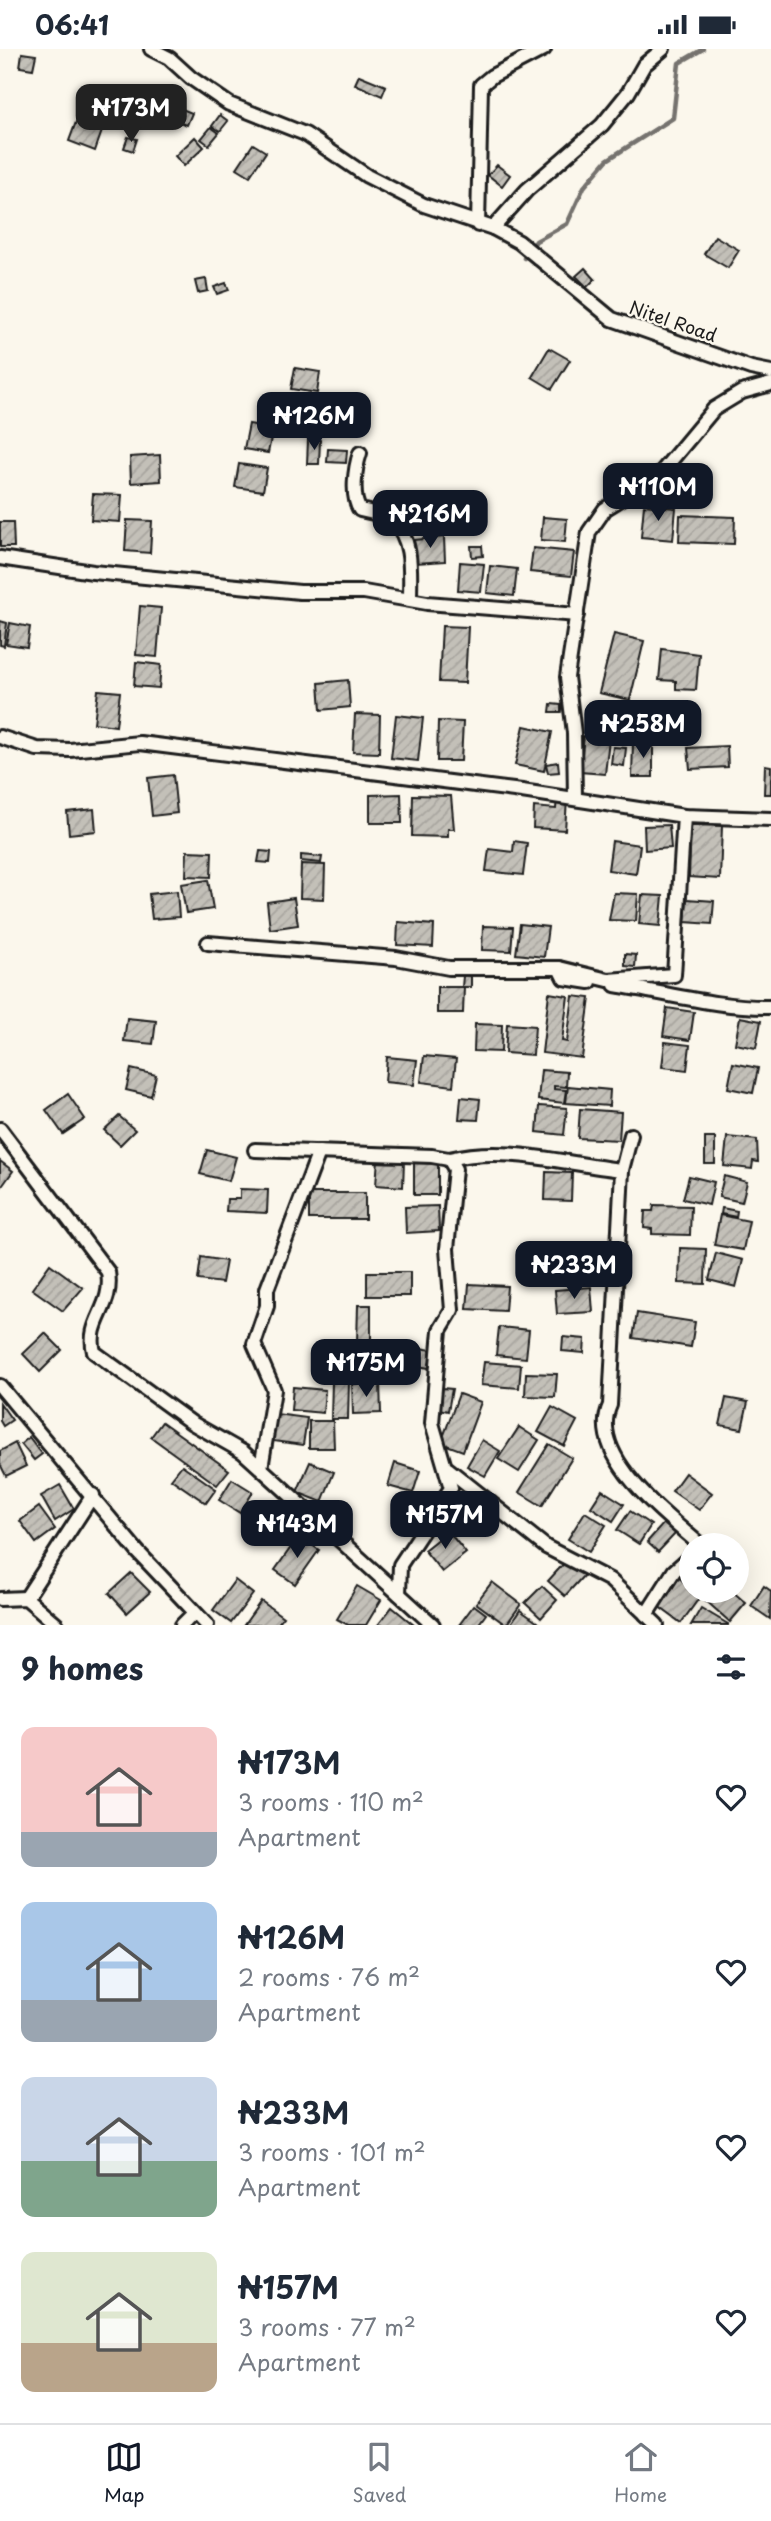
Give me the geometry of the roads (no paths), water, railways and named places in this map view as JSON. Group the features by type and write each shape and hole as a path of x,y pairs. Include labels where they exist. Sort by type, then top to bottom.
{"street":[{"path":"151,49 169,58 191,78 229,104 305,134 367,176 424,205 493,228 527,190 602,125 628,93 644,65 663,49"},
{"path":"478,225 481,85 492,76 544,49"},
{"name":"Nitel Road","path":"493,228 541,258 612,319 751,368 771,372"},
{"path":"575,798 574,733 567,677 589,532 605,509 659,475 714,409 743,392 771,384"},
{"path":"360,453 355,468 356,505 360,510 391,519 399,530 409,555 410,599"},
{"path":"0,558 93,572 300,592 363,592 475,608 577,615"},
{"path":"0,737 37,749 70,750 140,743 575,798 684,816 771,819"},
{"path":"208,943 396,958 449,968 559,968 608,980 674,975 684,816"},
{"path":"559,968 564,978 574,981 679,995 715,1006 771,1007"},
{"path":"0,1129 107,1272 110,1286 107,1303 93,1327 91,1340 94,1352 192,1423 243,1452 329,1534 432,1625"},
{"path":"631,1135 622,1170 610,1405 606,1415 610,1446 619,1464 647,1497 687,1533"},
{"path":"255,1150 449,1159 474,1153 528,1154 572,1165 622,1170"},
{"path":"261,1468 274,1390 254,1344 267,1306 267,1289 319,1152"},
{"path":"399,1594 400,1565 451,1488 432,1423 440,1330 452,1310 447,1249 455,1169 449,1159"},
{"path":"0,1386 138,1552 207,1625"},
{"path":"445,1467 546,1547 610,1580 657,1625"},
{"path":"26,1598 93,1495"},
{"path":"646,1615 679,1567"},
{"path":"0,1599 26,1598 57,1625"},
{"path":"181,1625 194,1613"}],"waterway":[{"path":"524,258 536,241 567,224 584,187 607,160 673,118 679,63 703,49"}]}
